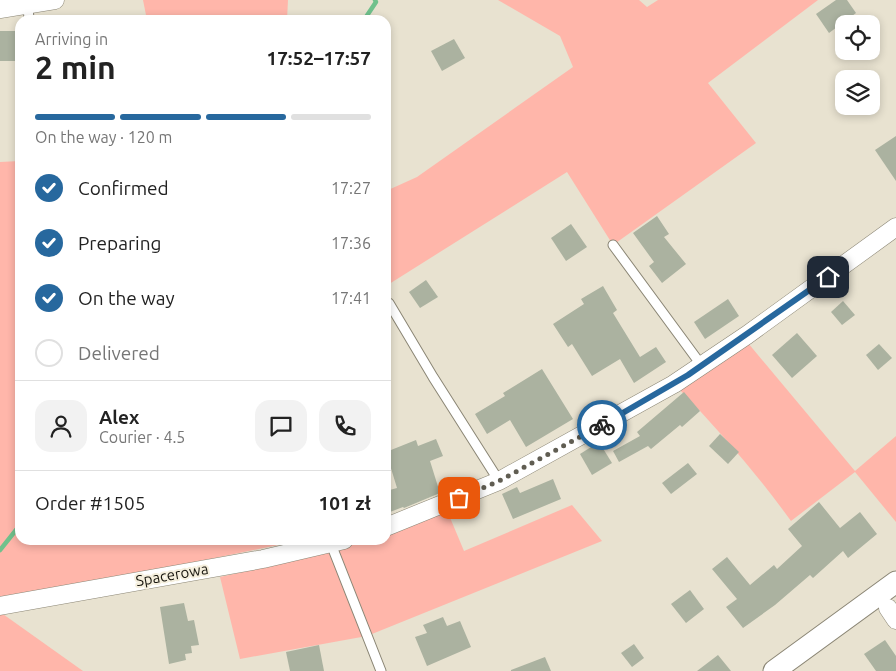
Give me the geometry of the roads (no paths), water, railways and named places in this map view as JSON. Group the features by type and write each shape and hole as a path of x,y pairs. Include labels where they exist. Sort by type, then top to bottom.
{"street":[{"path":"0,9 29,12 56,0"},
{"path":"391,525 499,481 674,384 896,227"},
{"name":"Spacerowa","path":"0,606 262,559 324,545"},
{"path":"774,671 896,582"}],"lane":[{"path":"613,245 702,366"},
{"path":"391,306 499,481"},
{"path":"338,545 381,671"}],"waterway":[{"path":"367,15 376,2 375,0"},
{"path":"0,550 15,531"}]}
